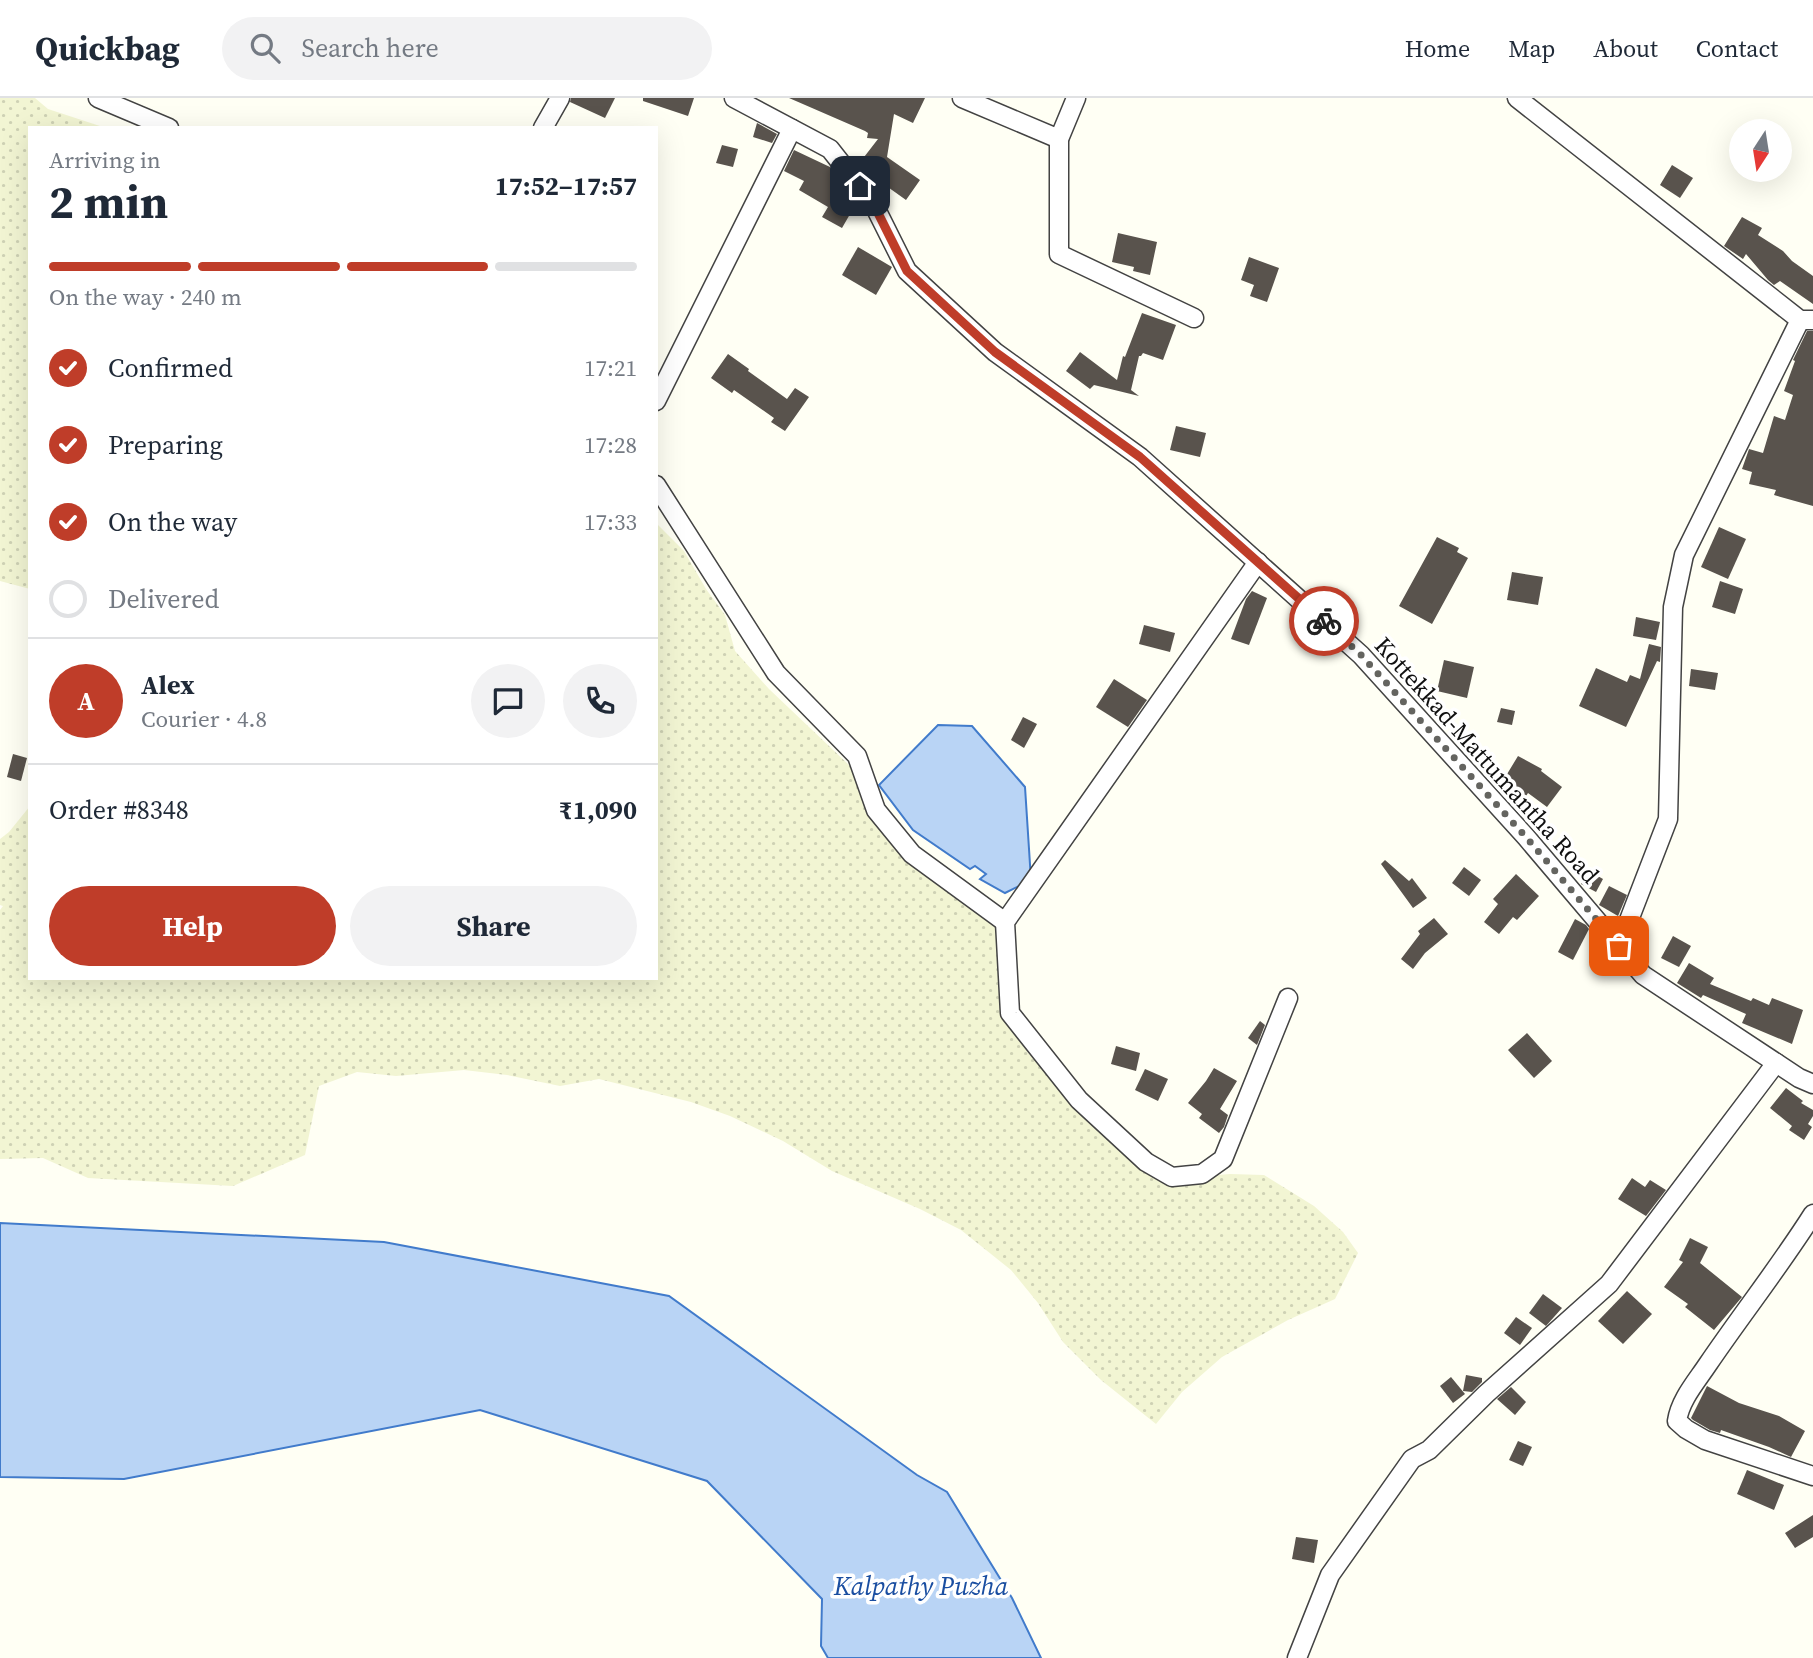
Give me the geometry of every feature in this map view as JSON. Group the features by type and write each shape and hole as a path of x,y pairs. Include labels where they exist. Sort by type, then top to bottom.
{"street":[{"path":"98,98 164,126"},
{"path":"545,126 559,98"},
{"path":"962,98 1059,139"},
{"path":"1076,98 1059,139 1059,254 1194,318"},
{"path":"1517,98 1806,320 1684,555 1673,607 1668,819 1619,946"},
{"name":"Kottekkad-Mattumantha Road","path":"745,101 830,149 874,205 907,271 995,352 1140,457 1361,655 1526,837 1643,975 1799,1078 1813,1084"},
{"path":"658,397 792,129"},
{"path":"658,488 776,673 857,756 876,810 912,854 1005,922"},
{"path":"1258,562 1005,922 1010,1013 1079,1100 1146,1162 1172,1177 1202,1174 1223,1159 1288,998"},
{"path":"1297,1658 1330,1574 1412,1459 1429,1450 1486,1394 1609,1284 1776,1063"},
{"path":"1813,1214 1692,1387 1679,1409 1677,1420 1705,1440 1813,1476"}],"green space":[{"path":"0,98 35,98 48,109 100,126 28,126 28,588 0,581"},
{"path":"658,525 684,551 725,615 735,651 769,689 851,767 867,800 1010,940 1006,1014 1028,1053 1131,1161 1164,1175 1264,1175 1314,1206 1343,1232 1358,1253 1335,1299 1288,1320 1222,1357 1182,1392 1156,1424 1101,1380 1063,1342 1038,1303 1011,1270 961,1230 832,1171 783,1141 730,1116 691,1102 599,1079 560,1086 507,1075 464,1070 396,1076 357,1072 319,1086 305,1155 233,1186 88,1178 43,1158 0,1159 0,910 3,906 0,905 0,839 28,808 28,980 658,980"}],"water":[{"path":"938,725 972,726 1025,787 1031,880 1005,893 980,879 986,874 975,866 970,869 913,830 879,785"},
{"name":"Kalpathy Puzha","path":"0,1223 384,1242 669,1296 917,1475 947,1492 1012,1598 1041,1658 828,1658 821,1646 822,1599 707,1481 480,1410 124,1479 0,1477"}],"building":[{"path":"571,98 615,98 605,118 570,102"},
{"path":"643,98 694,98 688,116 643,101"},
{"path":"789,98 925,98 913,123 894,114 887,157 920,180 906,200 885,185 887,182 861,161 878,139 867,138 868,133 865,131"},
{"path":"757,123 777,134 772,143 753,137"},
{"path":"722,145 738,149 733,167 716,163"},
{"path":"794,150 830,167 837,176 832,185 854,197 857,202 842,228 822,217 828,207 799,190 804,181 784,171"},
{"path":"1672,165 1693,178 1680,198 1660,185"},
{"path":"1742,217 1762,228 1758,235 1783,251 1813,276 1813,304 1780,281 1774,285 1746,254 1743,259 1724,246"},
{"path":"1118,233 1157,242 1150,275 1133,271 1134,267 1112,262"},
{"path":"858,247 892,267 876,295 842,275"},
{"path":"1249,257 1279,268 1267,302 1250,296 1254,285 1241,280"},
{"path":"1142,313 1176,325 1163,360 1143,353 1139,356 1131,390 1139,396 1094,385 1090,389 1066,371 1080,352 1117,380 1123,356 1125,357"},
{"path":"1807,331 1813,331 1813,506 1774,495 1776,490 1749,484 1752,472 1742,469 1749,449 1763,453 1774,416 1785,420 1793,395 1784,391 1795,361 1793,360"},
{"path":"728,354 787,399 795,388 809,397 785,431 771,422 774,418 734,390 732,393 711,378"},
{"path":"1176,426 1206,433 1200,457 1170,450"},
{"path":"1719,527 1746,539 1728,579 1701,567"},
{"path":"1437,537 1459,548 1457,552 1468,558 1432,624 1399,606"},
{"path":"1512,572 1543,577 1538,605 1507,600"},
{"path":"1720,581 1743,589 1735,614 1712,607"},
{"path":"1252,591 1267,598 1249,645 1231,639 1246,599"},
{"path":"1636,617 1660,622 1656,640 1633,636"},
{"path":"1144,625 1175,633 1170,652 1139,644"},
{"path":"1649,644 1661,647 1660,662 1657,661 1626,727 1579,706 1596,668 1627,682 1630,675 1640,679"},
{"path":"1444,660 1474,667 1467,698 1437,691"},
{"path":"1691,669 1718,673 1715,690 1689,686"},
{"path":"1114,679 1147,700 1128,727 1096,707"},
{"path":"1501,708 1515,711 1512,725 1497,722"},
{"path":"1023,717 1037,724 1024,748 1011,740"},
{"path":"13,754 27,758 21,781 7,777"},
{"path":"1518,756 1542,769 1541,771 1562,787 1547,807 1528,793 1521,804 1498,789"},
{"path":"1385,860 1409,881 1412,878 1427,898 1413,908 1381,864"},
{"path":"1464,867 1481,880 1469,896 1452,883"},
{"path":"1589,871 1603,879 1596,892 1581,884"},
{"path":"1516,874 1539,896 1517,920 1513,917 1499,934 1484,922 1498,904 1493,899"},
{"path":"1609,886 1627,895 1618,916 1599,905"},
{"path":"1434,918 1448,934 1425,953 1413,969 1401,959 1420,934 1418,931"},
{"path":"1575,919 1589,929 1573,960 1558,952"},
{"path":"1673,936 1691,946 1679,967 1661,958"},
{"path":"1689,963 1714,978 1710,984 1751,1001 1753,998 1769,1005 1772,998 1803,1010 1792,1044 1742,1023 1746,1014 1703,995 1701,998 1677,983"},
{"path":"1260,1021 1265,1025 1257,1045 1248,1038"},
{"path":"1527,1033 1552,1061 1534,1078 1508,1050"},
{"path":"1116,1046 1140,1053 1136,1071 1111,1064"},
{"path":"1214,1068 1237,1081 1220,1109 1228,1115 1219,1133 1199,1118 1202,1114 1188,1103"},
{"path":"1145,1069 1168,1079 1158,1101 1135,1090"},
{"path":"1786,1088 1803,1101 1801,1103 1813,1110 1808,1124 1812,1127 1804,1140 1789,1130 1792,1126 1770,1108"},
{"path":"1632,1178 1645,1187 1650,1180 1666,1190 1646,1216 1618,1199"},
{"path":"1690,1238 1708,1247 1700,1263 1742,1297 1714,1330 1685,1307 1688,1304 1664,1287 1683,1262 1679,1260"},
{"path":"1627,1291 1652,1314 1623,1344 1598,1321"},
{"path":"1543,1294 1562,1308 1546,1326 1529,1313"},
{"path":"1516,1317 1532,1328 1520,1345 1504,1333"},
{"path":"1466,1375 1482,1378 1482,1382 1472,1392 1463,1391"},
{"path":"1451,1377 1465,1394 1453,1403 1440,1386"},
{"path":"1707,1386 1739,1403 1779,1416 1805,1431 1791,1457 1721,1430 1720,1433 1710,1430 1693,1420 1691,1418"},
{"path":"1511,1387 1526,1402 1515,1415 1497,1399"},
{"path":"1518,1441 1532,1447 1523,1466 1509,1460"},
{"path":"1747,1470 1784,1485 1774,1510 1737,1494"},
{"path":"1813,1515 1813,1537 1795,1548 1785,1533"},
{"path":"1296,1537 1318,1540 1314,1563 1292,1559"}],"way so far":[{"path":"1324,621 1361,655 1526,837 1619,946"}],"route":[{"path":"860,186 874,205 907,271 995,352 1140,457 1324,621"}]}
